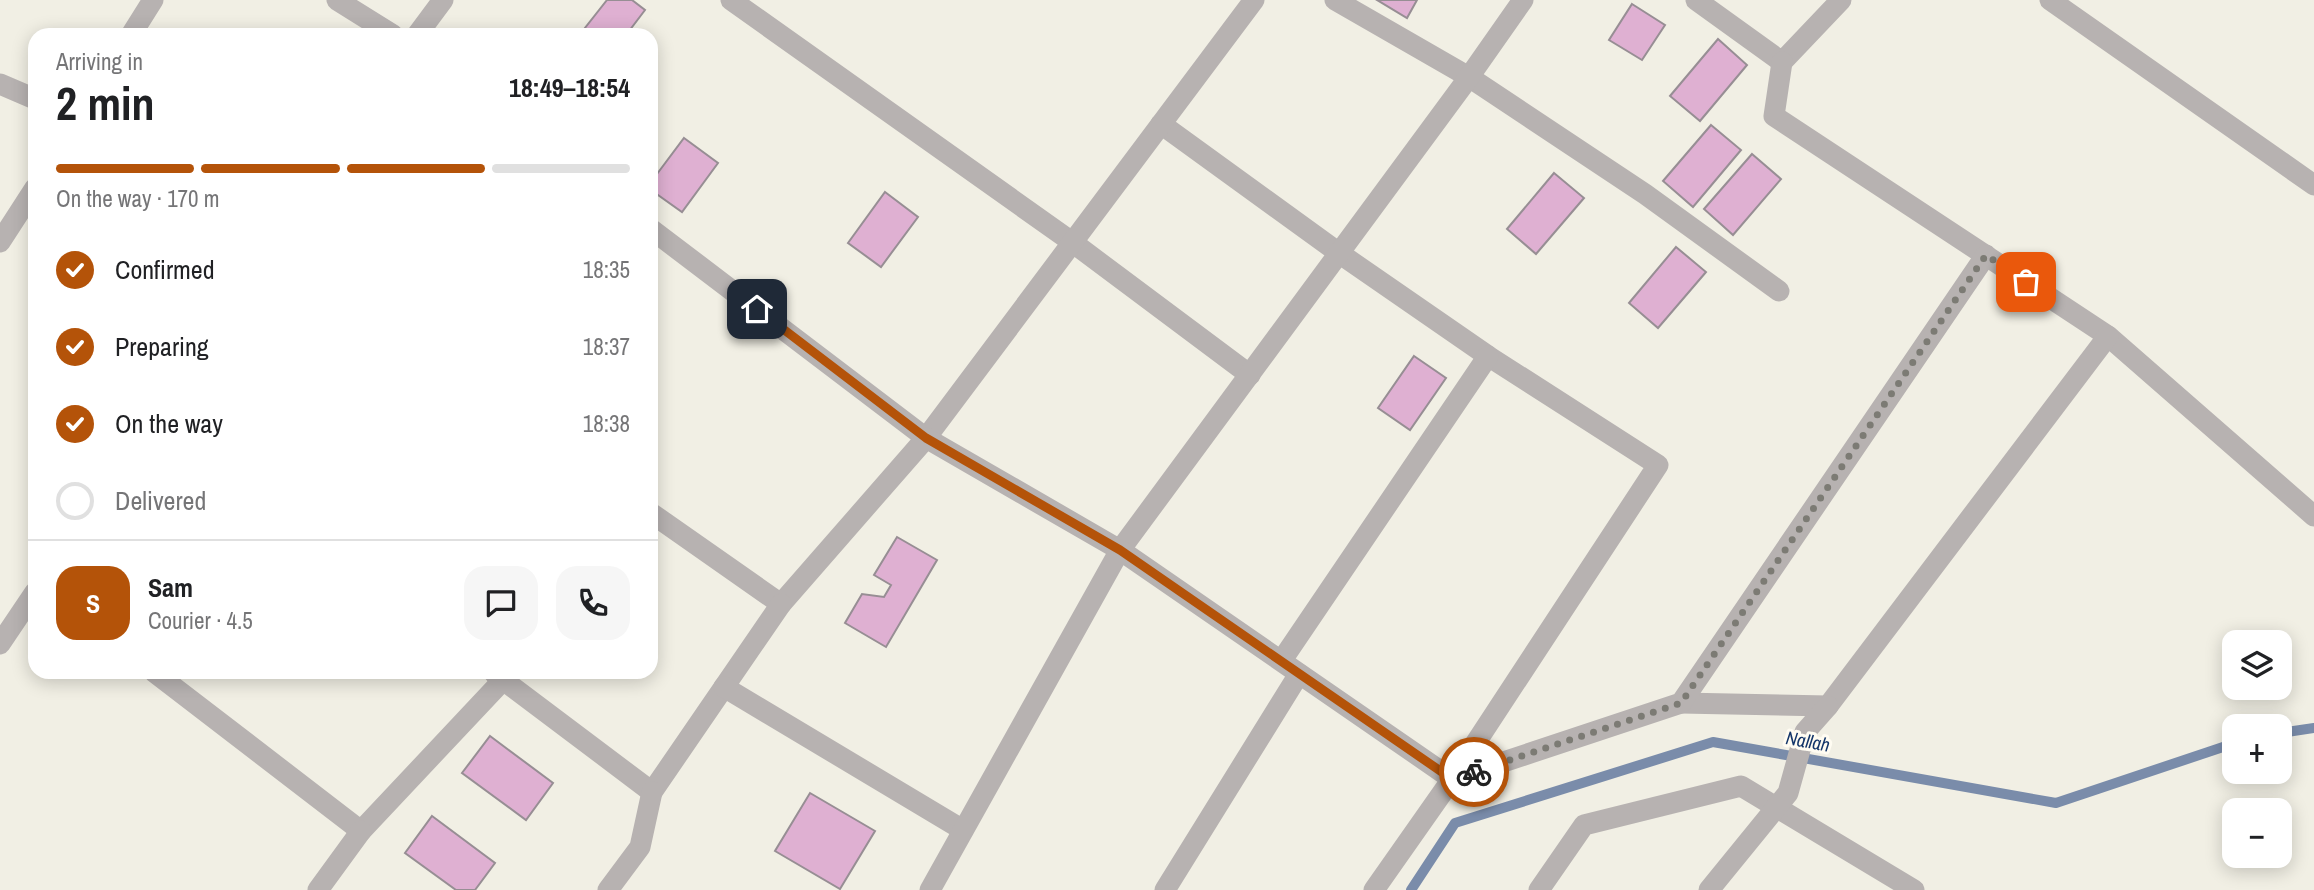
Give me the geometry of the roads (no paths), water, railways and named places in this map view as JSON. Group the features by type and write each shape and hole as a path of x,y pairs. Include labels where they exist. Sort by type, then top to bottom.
{"street":[{"path":"135,28 153,0"},
{"path":"337,0 382,28"},
{"path":"422,28 443,0"},
{"path":"731,0 1072,242 1250,374"},
{"path":"608,890 640,847 652,792 781,604 926,438 1254,0"},
{"path":"1335,0 1469,77 1644,194 1779,291"},
{"path":"930,890 1120,550 1523,0"},
{"path":"1696,0 1782,62"},
{"path":"1841,0 1782,62 1774,116 2108,336 2314,516"},
{"path":"2050,0 2314,185"},
{"path":"0,84 28,96"},
{"path":"1161,124 1339,253 1488,356 1658,465 1452,779 1374,890"},
{"path":"0,242 28,199"},
{"path":"658,234 926,438 1120,550 1452,779"},
{"path":"1681,703 1986,255"},
{"path":"1709,890 1782,799 1805,732 1828,706 2108,336"},
{"path":"1282,660 1488,356"},
{"path":"658,518 781,604"},
{"path":"0,644 28,602"},
{"path":"1165,890 1299,674"},
{"path":"163,679 361,831"},
{"path":"318,890 361,831 495,679"},
{"path":"502,679 652,792"},
{"path":"724,687 963,830"},
{"path":"1452,779 1681,703 1828,706"},
{"path":"1539,890 1584,825 1741,786 1782,799 1914,890"}],"waterway":[{"name":"Nallah","path":"2292,731 2314,728"},
{"name":"Nallah","path":"1411,890 1455,823 1713,742 2056,803 2222,747"}]}
